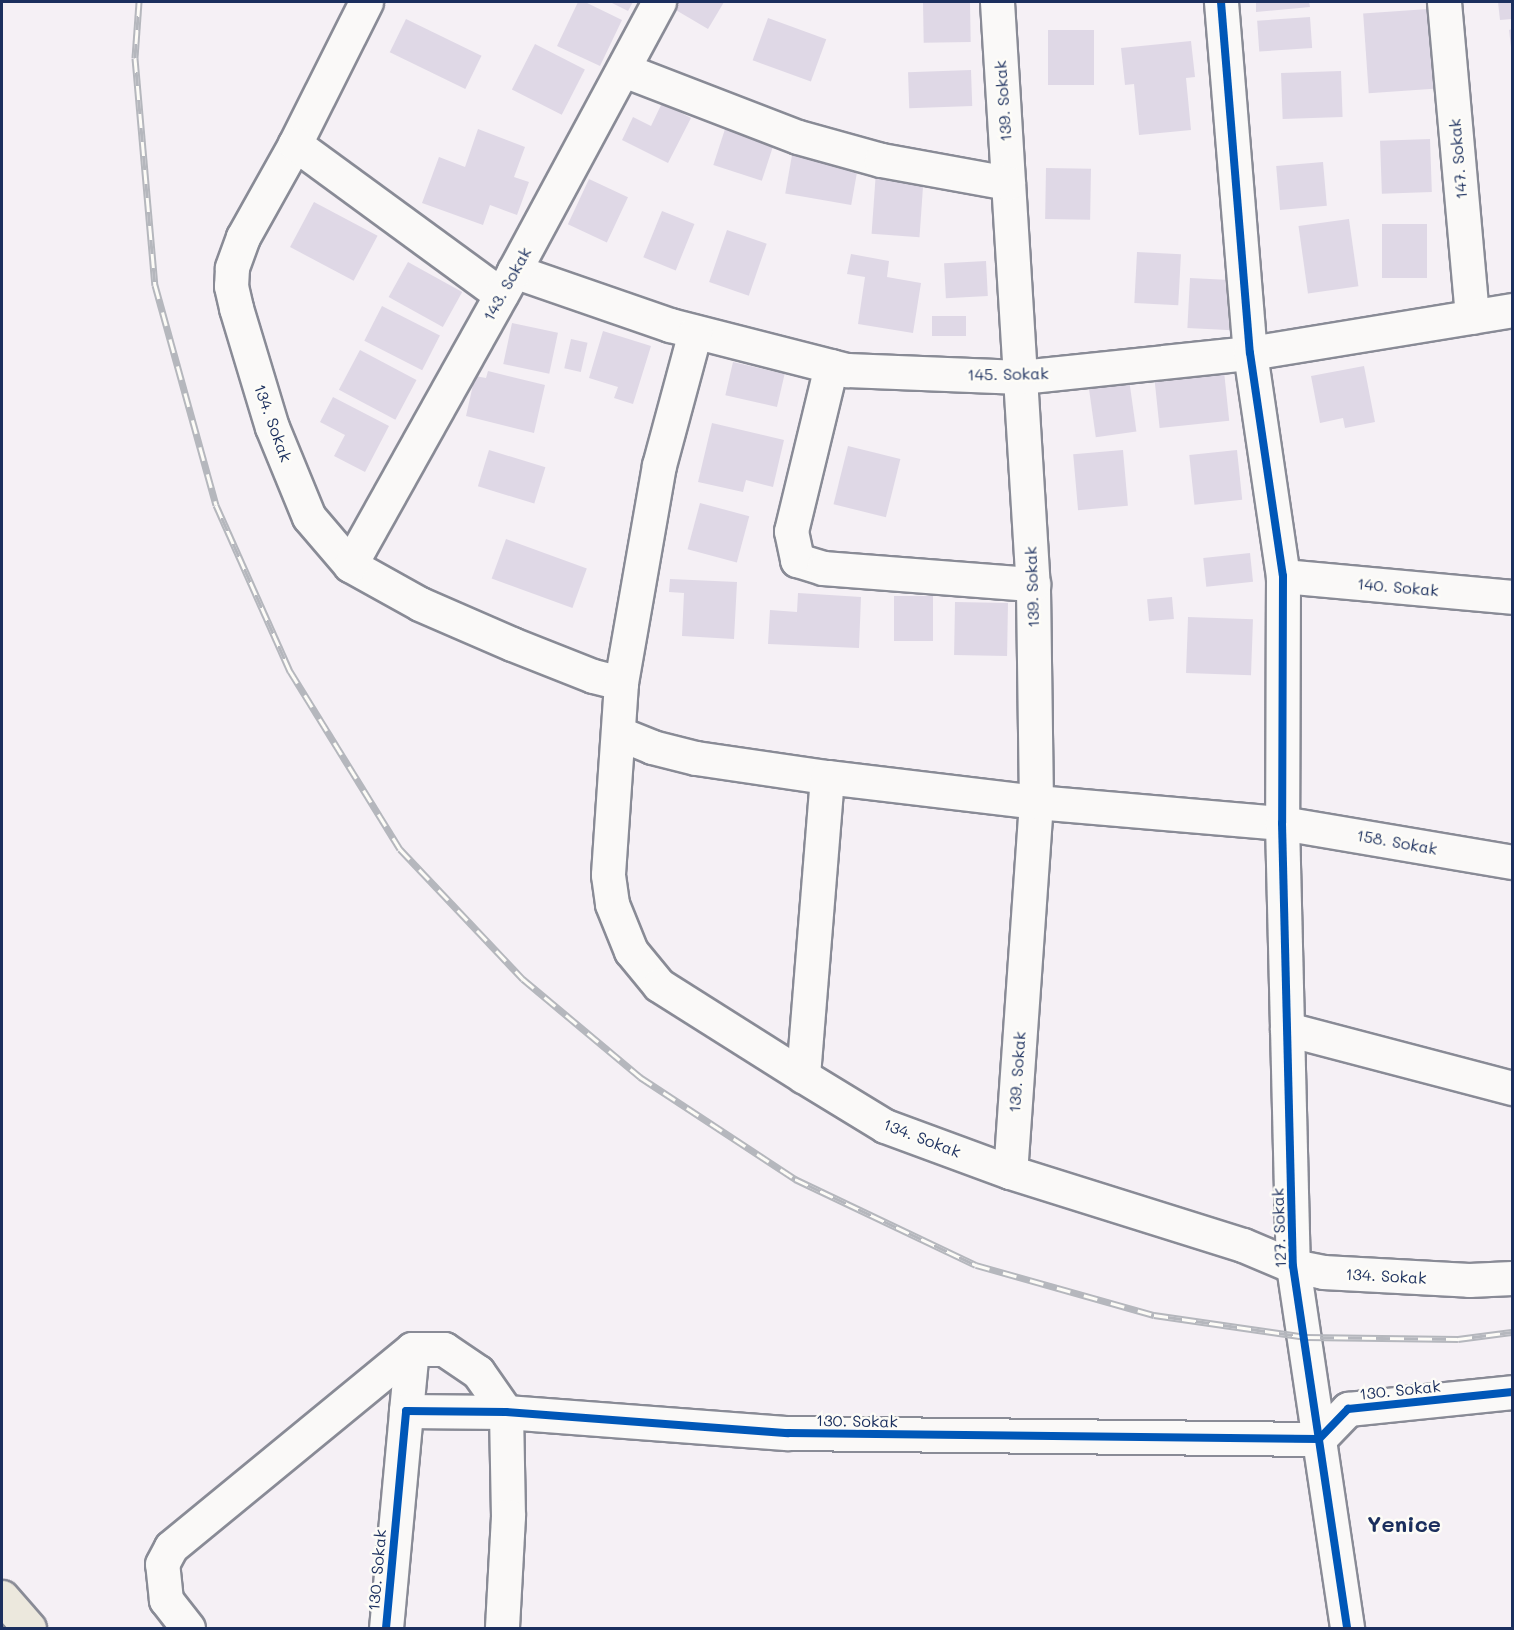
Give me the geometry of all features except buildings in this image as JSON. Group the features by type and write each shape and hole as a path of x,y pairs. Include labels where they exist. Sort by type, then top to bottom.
{"main road":[{"path":"2,1597 29,1629"}],"street":[{"name":"134. Sokak","path":"366,2 295,144 243,237 232,268 231,286 236,308 272,427 309,517 350,564 420,604 593,676 621,683"},
{"name":"143. Sokak","path":"350,564 508,283 659,2"},
{"name":"139. Sokak","path":"997,2 1033,584 1036,802 1010,1172"},
{"name":"127. Sokak","path":"1221,2 1250,353 1283,576 1282,823 1293,1266 1347,1629"},
{"name":"147. Sokak","path":"1444,2 1472,317"},
{"path":"624,70 798,137 881,160 1008,183"},
{"name":"145. Sokak","path":"295,144 508,283 847,370 1021,377 1250,353 1512,310"},
{"name":"134. Sokak","path":"695,332 659,465 621,683 608,875 612,904 631,951 659,985 885,1126 1010,1172 1243,1245 1293,1266 1323,1272 1468,1280 1512,1278"},
{"path":"831,366 791,531 797,560 823,568 1033,584"},
{"name":"140. Sokak","path":"1283,576 1512,597"},
{"path":"618,734 652,747 696,758 827,777 803,1076"},
{"name":"158. Sokak","path":"827,777 1036,802 1282,823 1512,861"},
{"path":"1287,1029 1512,1088"},
{"path":"406,1412 412,1349"},
{"path":"188,1629 166,1600 162,1564 171,1546 412,1349 444,1349 478,1372 506,1412 508,1516 502,1629"},
{"name":"130. Sokak","path":"386,1629 406,1412 506,1412 788,1433 1319,1439 1348,1409 1512,1392"}],"railway":[{"path":"139,2 135,58 155,285 216,505 290,671 400,849 523,979 640,1077 795,1179 976,1265 1154,1315 1306,1337 1458,1339 1512,1332"}],"cycle path":[{"path":"1221,2 1250,353 1283,576 1282,823 1293,1266 1347,1628"},
{"path":"386,1628 406,1411 506,1412 788,1433 1319,1439 1348,1409 1512,1392"}],"district":[{"name":"Yenice","path":"1404,1524"}]}
